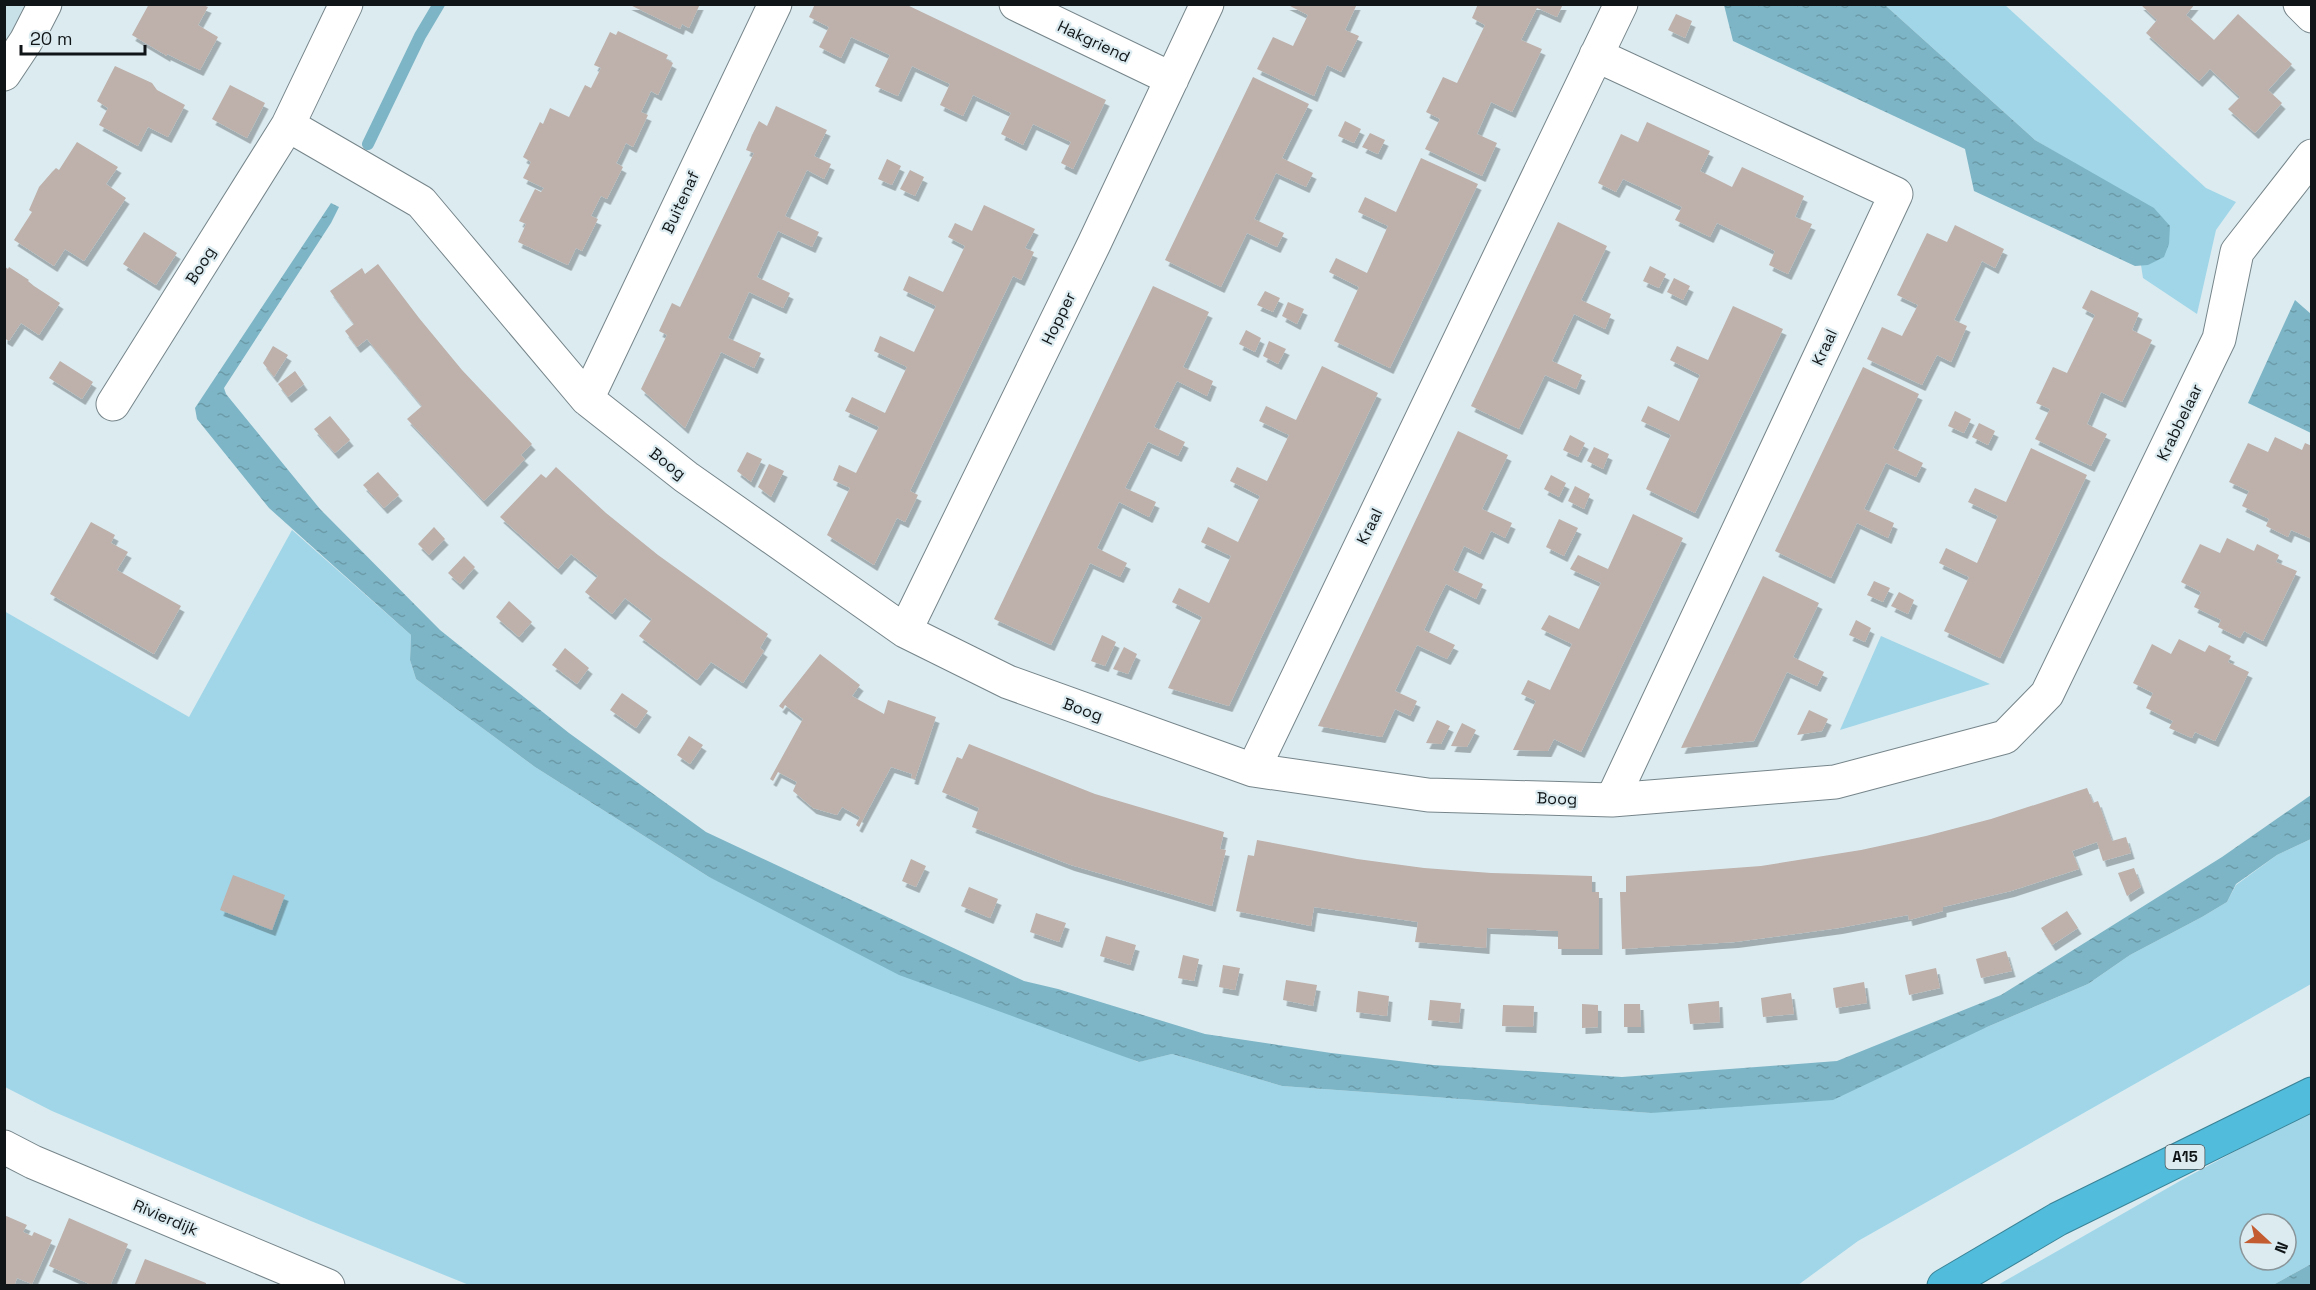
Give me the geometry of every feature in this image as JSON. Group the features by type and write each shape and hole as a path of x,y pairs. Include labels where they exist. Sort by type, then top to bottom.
{"highway":[{"name":"A15","path":"1944,1286 2058,1219 2312,1094"}],"street":[{"path":"4,74 26,41 45,4"},
{"name":"Boog","path":"113,404 288,125 346,4"},
{"name":"Buitenaf","path":"587,399 775,4"},
{"name":"Hakgriend","path":"1016,4 1172,79"},
{"name":"Hopper","path":"905,631 1094,244 1207,4"},
{"name":"Kraal","path":"1253,770 1621,4"},
{"path":"2300,4 2312,16"},
{"name":"Kraal","path":"1596,56 1896,194 1612,800"},
{"name":"Boog","path":"288,125 421,202 587,399 686,477 905,631 1008,682 1253,770 1428,795 1612,800 1835,782 2005,737 2047,694"},
{"name":"Krabbelaar","path":"2047,694 2219,339 2237,252 2312,156"},
{"name":"Rivierdijk","path":"4,1147 33,1162 328,1286"}],"shaded area":[{"path":"5,5 33,5 5,51"},
{"path":"1885,5 2005,5 2206,188 2236,202 2216,230 2197,314 2143,278 2141,265 2148,265 2084,169 2035,140"},
{"path":"292,530 411,635 410,660 416,679 535,767 709,877 1138,1062 1172,1054 1282,1086 1651,1113 1987,1027 2088,984 2130,955 2227,902 2236,885 2277,855 2311,839 2311,984 1858,1241 1798,1285 469,1285 52,1111 5,1087 4,611 189,717"},
{"path":"1881,636 1990,684 1840,730"},
{"path":"2311,1111 2311,1264 2298,1271 2298,1212 2238,1212 2238,1272 2297,1272 2273,1285 1996,1286 2187,1177"}],"water":[{"path":"1724,5 1885,5 2035,140 2154,208 2170,226 2169,244 2164,257 2148,265 2135,266 1974,191 1965,149 1733,41"},
{"path":"331,203 339,207 331,223 224,388 226,394 320,509 440,630 569,733 706,832 1024,981 1058,989 1205,1034 1331,1053 1433,1065 1622,1077 1837,1061 2001,995 2222,857 2311,795 2311,839 2277,855 2236,884 2227,902 2130,955 2088,984 1987,1027 1833,1100 1651,1113 1282,1086 1172,1054 1139,1062 899,975 709,877 535,767 416,679 410,660 411,635 269,508 197,419 195,408"},
{"path":"2295,300 2311,314 2311,433 2248,403"},
{"path":"2311,1264 2311,1285 2273,1285 2298,1272"}],"building":[{"path":"149,4 208,7 198,25 218,37 200,70 167,54 167,56 132,35"},
{"path":"628,4 700,4 689,28 682,24 680,29"},
{"path":"815,4 905,4 1106,100 1073,169 1061,163 1071,142 1033,124 1023,145 1001,134 1011,113 973,95 963,116 940,105 950,84 912,66 898,96 875,86 890,55 851,37 841,58 819,47 829,27 809,17"},
{"path":"1286,4 1357,4 1345,30 1359,36 1341,72 1327,65 1314,96 1257,69 1273,37 1293,46 1308,15"},
{"path":"1478,4 1563,4 1557,17 1537,8 1521,40 1542,49 1512,112 1491,102 1477,134 1497,143 1482,176 1425,149 1440,119 1426,112 1443,77 1457,83 1485,25 1472,18"},
{"path":"2140,4 2195,4 2186,15 2214,40 2238,14 2292,64 2268,90 2282,103 2255,133 2228,109 2240,97 2210,69 2199,81 2146,33 2157,20"},
{"path":"1676,14 1692,21 1685,38 1668,30"},
{"path":"618,31 668,55 666,59 673,63 658,95 651,91 641,112 648,115 633,147 626,143 616,163 623,167 607,199 601,196 591,216 598,219 582,251 576,248 568,265 518,242 526,224 519,221 535,189 541,192 544,188 523,178 531,162 523,157 540,122 543,124 550,108 569,117 585,85 591,88 601,68 594,65 610,32 616,35"},
{"path":"115,66 152,83 157,90 185,105 168,137 148,127 138,146 99,125 108,108 97,101"},
{"path":"1253,77 1309,104 1282,158 1313,173 1306,187 1276,173 1254,219 1284,233 1277,247 1247,233 1221,287 1165,260"},
{"path":"230,85 265,103 247,138 212,119"},
{"path":"776,106 827,130 814,156 831,164 824,179 807,170 785,216 819,232 812,247 778,231 757,277 790,293 783,308 749,292 728,338 761,353 754,368 721,352 685,428 641,389 667,335 659,331 672,303 680,307 754,153 746,150 752,135 759,121 767,126"},
{"path":"1345,121 1361,129 1354,143 1338,136"},
{"path":"1647,122 1710,151 1700,171 1732,187 1742,167 1804,196 1795,217 1812,224 1788,274 1769,265 1775,251 1717,223 1710,237 1675,220 1682,207 1623,179 1616,192 1598,183 1621,134 1638,142"},
{"path":"1370,133 1385,140 1378,154 1362,147"},
{"path":"77,142 118,167 106,184 126,198 84,261 65,249 54,266 14,240 32,212 29,210 39,187 56,168 59,170"},
{"path":"1421,158 1478,184 1390,368 1334,341 1359,287 1329,272 1336,258 1367,273 1388,226 1358,212 1365,197 1396,212"},
{"path":"887,159 901,166 892,185 878,179"},
{"path":"910,170 924,177 915,196 900,189"},
{"path":"984,205 1035,229 1025,248 1034,252 1021,280 1013,276 910,491 918,495 905,522 897,518 874,565 827,535 850,488 833,480 839,465 856,473 879,427 845,411 852,397 885,413 907,367 874,351 880,336 914,352 936,306 903,290 909,276 943,292 965,246 948,237 955,223 972,231"},
{"path":"1558,222 1607,246 1581,300 1611,314 1605,329 1574,314 1552,361 1582,375 1576,389 1545,375 1519,429 1471,406"},
{"path":"1955,225 2004,249 1995,268 1982,261 1954,320 1967,326 1951,362 1937,355 1922,385 1867,359 1882,327 1902,336 1918,305 1897,295 1927,233 1947,242"},
{"path":"144,232 177,253 156,285 123,264"},
{"path":"378,264 462,370 532,444 521,455 525,459 484,501 407,419 422,406 367,339 357,347 345,331 354,324 330,291 362,268 365,274"},
{"path":"4,266 29,280 34,286 60,303 39,335 21,323 9,341 4,338"},
{"path":"1650,266 1666,274 1659,288 1643,281"},
{"path":"1674,278 1690,286 1683,300 1667,292"},
{"path":"1153,286 1209,312 1183,367 1213,381 1207,396 1177,381 1154,427 1185,442 1178,456 1148,442 1125,488 1156,502 1149,517 1119,502 1097,548 1127,563 1120,577 1090,563 1051,645 994,619"},
{"path":"2091,290 2139,313 2132,330 2152,340 2122,402 2101,392 2087,424 2107,434 2091,466 2035,439 2050,409 2036,403 2053,367 2067,373 2095,315 2082,308"},
{"path":"1265,291 1280,298 1273,312 1257,305"},
{"path":"1288,302 1304,309 1297,324 1282,316"},
{"path":"1733,306 1783,329 1695,513 1646,489 1671,435 1641,421 1648,406 1679,421 1700,375 1670,360 1677,346 1708,360"},
{"path":"1246,330 1261,338 1255,352 1239,344"},
{"path":"1269,341 1286,349 1278,364 1263,356"},
{"path":"273,346 288,355 274,377 263,363"},
{"path":"60,361 93,382 82,399 49,378"},
{"path":"1322,366 1378,393 1229,706 1168,688 1202,617 1172,602 1179,588 1209,603 1231,556 1201,542 1208,527 1238,542 1260,496 1230,481 1237,467 1267,481 1289,435 1259,421 1266,406 1296,420"},
{"path":"1863,367 1919,394 1893,448 1923,463 1916,477 1886,463 1864,509 1894,523 1888,538 1857,523 1831,578 1775,551"},
{"path":"295,371 304,384 288,397 278,384"},
{"path":"1955,411 1971,419 1964,433 1948,426"},
{"path":"330,416 350,440 335,453 314,429"},
{"path":"1979,423 1995,431 1988,445 1972,437"},
{"path":"1458,431 1508,455 1482,509 1512,523 1505,538 1491,531 1480,554 1464,546 1453,570 1483,584 1476,599 1446,584 1435,606 1424,630 1455,645 1447,659 1417,645 1395,691 1417,701 1410,716 1395,709 1382,737 1318,726"},
{"path":"1570,435 1585,443 1578,457 1563,450"},
{"path":"2275,437 2302,450 2305,443 2312,446 2312,539 2291,530 2288,537 2266,526 2269,519 2242,506 2249,491 2229,482 2248,443 2268,452"},
{"path":"1594,447 1609,454 1603,469 1587,461"},
{"path":"2031,448 2087,475 2000,658 1944,631 1969,577 1939,563 1946,548 1977,563 1998,516 1968,502 1975,488 2006,502"},
{"path":"747,452 762,459 751,482 737,471"},
{"path":"769,464 784,471 771,497 758,487"},
{"path":"556,467 606,513 658,555 768,634 760,648 764,651 743,683 711,662 697,680 639,636 652,619 625,598 612,614 585,592 598,576 571,554 558,569 500,517 541,474 546,478"},
{"path":"378,472 399,495 384,508 363,485"},
{"path":"1551,475 1566,483 1559,497 1544,489"},
{"path":"1575,486 1590,494 1584,509 1568,501"},
{"path":"1633,514 1683,538 1581,752 1554,739 1548,751 1513,750 1536,701 1521,694 1528,680 1550,690 1572,644 1541,629 1549,615 1579,629 1601,583 1570,569 1578,555 1608,569"},
{"path":"1559,519 1578,528 1564,556 1546,547"},
{"path":"91,522 115,535 111,543 128,552 117,570 181,606 154,654 50,594"},
{"path":"434,527 445,539 429,555 418,544"},
{"path":"2227,538 2254,551 2257,544 2279,555 2276,562 2297,571 2263,641 2244,631 2240,638 2218,627 2221,620 2194,607 2201,592 2181,582 2200,544 2220,553"},
{"path":"464,556 475,567 460,584 448,573"},
{"path":"1763,576 1819,603 1793,657 1824,672 1817,686 1787,672 1754,741 1681,748"},
{"path":"1874,581 1890,588 1883,602 1867,595"},
{"path":"1899,592 1914,600 1908,614 1891,606"},
{"path":"509,601 532,622 519,637 496,617"},
{"path":"1856,620 1871,628 1865,642 1849,635"},
{"path":"1102,635 1116,642 1105,666 1091,661"},
{"path":"2179,639 2205,652 2209,645 2231,656 2228,662 2249,672 2215,741 2195,732 2192,738 2169,728 2173,721 2146,708 2153,693 2133,683 2152,644 2171,654"},
{"path":"1124,647 1137,654 1128,674 1113,669"},
{"path":"565,648 589,668 577,684 552,665"},
{"path":"820,654 860,685 852,696 884,714 888,700 936,717 915,779 911,778 912,774 891,767 859,827 856,825 860,817 842,807 837,815 813,808 793,791 797,782 778,772 773,781 770,779 803,719 785,705 783,709 779,706"},
{"path":"622,693 648,711 636,728 610,710"},
{"path":"1809,710 1828,719 1822,731 1797,735"},
{"path":"1437,720 1450,726 1441,744 1426,743"},
{"path":"1462,723 1476,730 1467,747 1451,746"},
{"path":"689,736 703,745 690,764 677,755"},
{"path":"969,744 1095,794 1224,832 1220,849 1226,850 1212,906 1071,865 972,827 979,808 942,792 957,757 962,759"},
{"path":"2087,788 2093,803 2098,801 2112,841 2126,837 2131,853 2103,861 2097,842 2072,851 2079,869 2011,891 1943,907 1943,911 1909,920 1908,915 1839,928 1735,942 1622,949 1620,892 1626,892 1626,876 1761,866 1861,850 1991,819"},
{"path":"1257,840 1357,859 1424,868 1491,873 1592,876 1592,892 1599,892 1599,949 1558,949 1558,931 1487,928 1486,948 1415,942 1418,922 1314,907 1311,926 1236,911 1248,855 1254,856"},
{"path":"911,859 926,866 916,887 902,881"},
{"path":"2134,868 2141,887 2127,896 2118,873"},
{"path":"233,875 285,895 272,930 220,910"},
{"path":"969,887 998,899 990,918 961,906"},
{"path":"2067,911 2078,928 2052,945 2041,928"},
{"path":"1036,913 1066,923 1059,942 1030,932"},
{"path":"1106,936 1136,945 1130,965 1100,956"},
{"path":"2006,951 2012,971 1981,978 1976,959"},
{"path":"1183,955 1199,959 1194,981 1178,978"},
{"path":"1223,965 1240,968 1235,990 1219,987"},
{"path":"1936,968 1940,988 1909,995 1905,975"},
{"path":"1286,980 1317,985 1313,1006 1283,1000"},
{"path":"1864,982 1867,1003 1836,1008 1833,988"},
{"path":"1358,991 1389,996 1387,1016 1356,1012"},
{"path":"1791,993 1794,1014 1763,1017 1761,998"},
{"path":"1430,1000 1461,1003 1459,1023 1428,1020"},
{"path":"1719,1001 1720,1022 1690,1024 1688,1004"},
{"path":"1582,1004 1598,1005 1598,1027 1582,1028"},
{"path":"1624,1004 1640,1004 1641,1027 1624,1027"},
{"path":"1503,1005 1534,1006 1533,1027 1502,1026"},
{"path":"4,1215 27,1225 23,1232 32,1236 34,1232 52,1240 32,1284 17,1278 14,1286 4,1286"},
{"path":"69,1218 128,1244 110,1286 94,1286 49,1266"},
{"path":"145,1259 206,1283 206,1286 134,1286"}],"waterway":[{"path":"368,144 420,36 439,4"}]}
